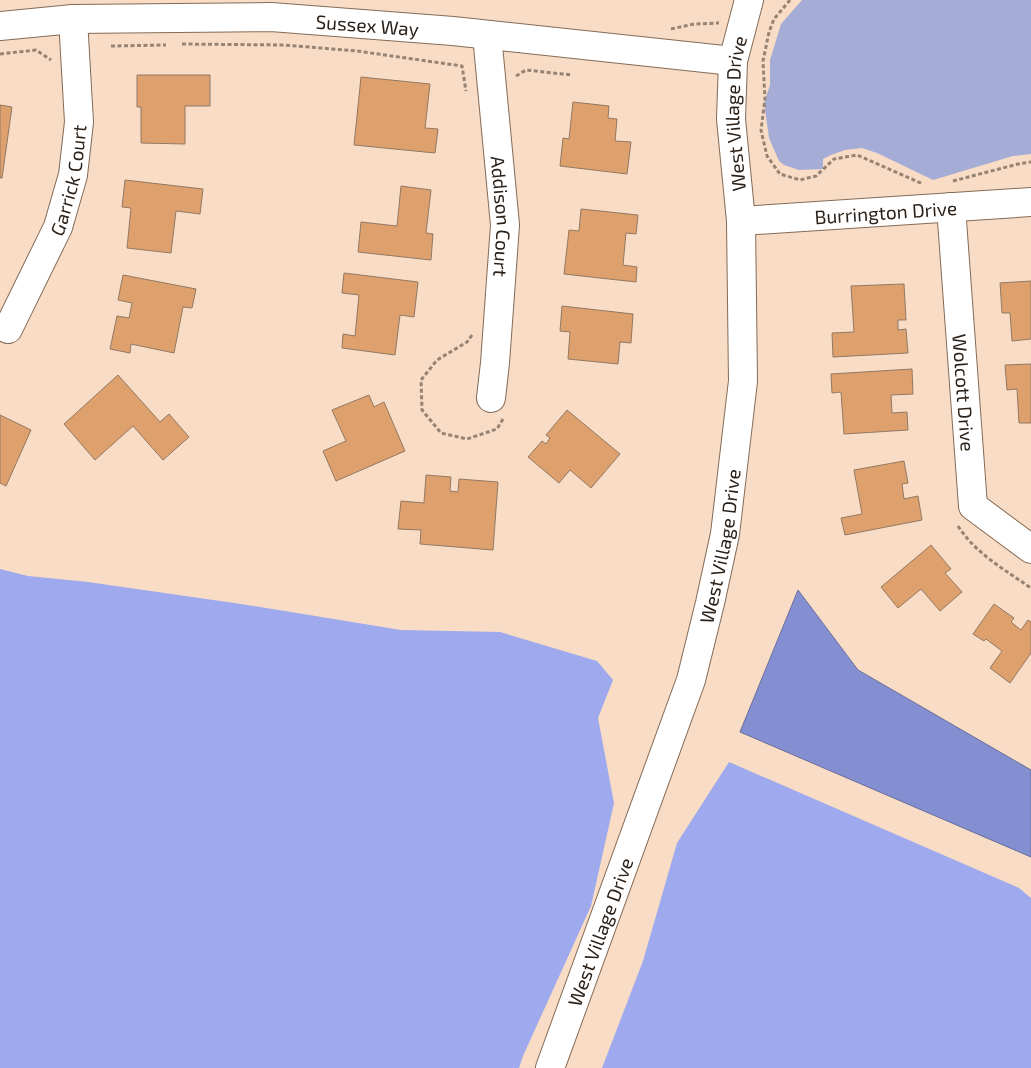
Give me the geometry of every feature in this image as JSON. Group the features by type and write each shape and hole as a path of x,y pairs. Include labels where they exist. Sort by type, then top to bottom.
{"street":[{"name":"West Village Drive","path":"550,1068 691,680 725,534 743,381 741,221 731,119 733,62 749,0"},
{"name":"Sussex Way","path":"0,26 73,18 271,8 487,35 733,62"},
{"name":"Garrick Court","path":"8,329 58,227 73,175 79,122 73,18"},
{"name":"Addison Court","path":"487,35 505,225 495,364 499,406"},
{"name":"Burrington Drive","path":"741,221 950,195 1031,202"},
{"name":"Wolcott Drive","path":"950,195 974,506 1031,549"}],"path":[{"path":"790,0 774,19 769,32 763,61 765,99 761,130 767,156 780,174 800,180 816,176 834,159 856,155 929,187"},
{"path":"111,46 172,44"},
{"path":"181,44 284,46 357,51 462,66 466,92"},
{"path":"0,54 36,50 52,61"},
{"path":"512,82 516,76 526,70 572,75"},
{"path":"950,195 1018,164 1031,162"},
{"path":"472,335 467,342 437,360 421,380 422,410 441,433 467,439 497,428 499,406"}],"shaded area":[{"path":"802,0 1031,0 1031,154 1013,156 933,180 877,153 862,148 845,150 823,159 823,169 799,170 784,165 779,161 769,138 764,103 770,85 770,60 781,24"},
{"path":"0,569 28,576 88,582 241,604 401,630 500,632 597,661 613,680 598,718 614,803 591,906 519,1068 0,1068"},
{"path":"798,590 858,670 1031,770 1031,857 740,732"},
{"path":"729,762 1019,888 1031,898 1031,1068 602,1068 643,961 677,843"}],"building":[{"path":"137,75 210,75 210,106 185,106 185,144 141,143 141,107 137,107"},
{"path":"361,77 430,84 425,128 438,129 435,153 354,145"},
{"path":"573,102 609,106 608,118 617,119 615,141 631,142 627,174 560,166 563,138 569,139"},
{"path":"0,105 12,107 2,178 0,178"},
{"path":"125,180 203,189 200,214 176,211 171,253 127,248 131,208 122,207"},
{"path":"401,186 431,190 426,233 433,234 431,260 358,252 361,222 397,226"},
{"path":"581,209 638,215 636,234 626,233 623,265 637,267 636,282 564,274 569,230 579,231"},
{"path":"344,273 418,282 414,317 400,315 395,355 342,348 343,334 355,336 359,295 342,293"},
{"path":"123,275 196,289 192,308 183,307 174,353 131,344 130,353 110,349 117,316 129,318 132,303 118,300"},
{"path":"1031,281 1031,339 1012,341 1010,313 1002,313 1000,283"},
{"path":"904,284 906,320 898,320 898,330 906,329 908,353 833,357 832,333 854,332 851,286"},
{"path":"562,306 633,314 631,343 620,342 618,364 568,359 570,332 560,331"},
{"path":"1031,364 1031,423 1019,423 1017,389 1007,390 1005,365"},
{"path":"912,369 913,394 891,395 892,413 907,412 908,430 844,434 841,392 832,393 831,374"},
{"path":"118,375 160,422 169,414 189,437 163,460 133,426 95,460 64,424"},
{"path":"369,395 374,407 384,402 405,451 336,481 323,451 346,441 332,410"},
{"path":"567,410 620,454 591,488 570,470 559,483 528,457 542,441 546,444 550,438 546,435"},
{"path":"0,415 31,430 6,486 0,483"},
{"path":"904,461 908,483 902,484 904,499 918,496 922,520 845,535 841,518 862,514 854,470"},
{"path":"426,475 451,477 450,491 458,492 459,479 498,482 493,550 420,544 421,530 398,529 401,501 424,503"},
{"path":"931,545 951,569 945,573 962,592 940,611 921,589 898,608 881,587"},
{"path":"994,604 1014,618 1011,622 1021,630 1028,620 1031,622 1031,653 1010,683 990,668 1002,651 986,639 984,641 973,634"}]}
